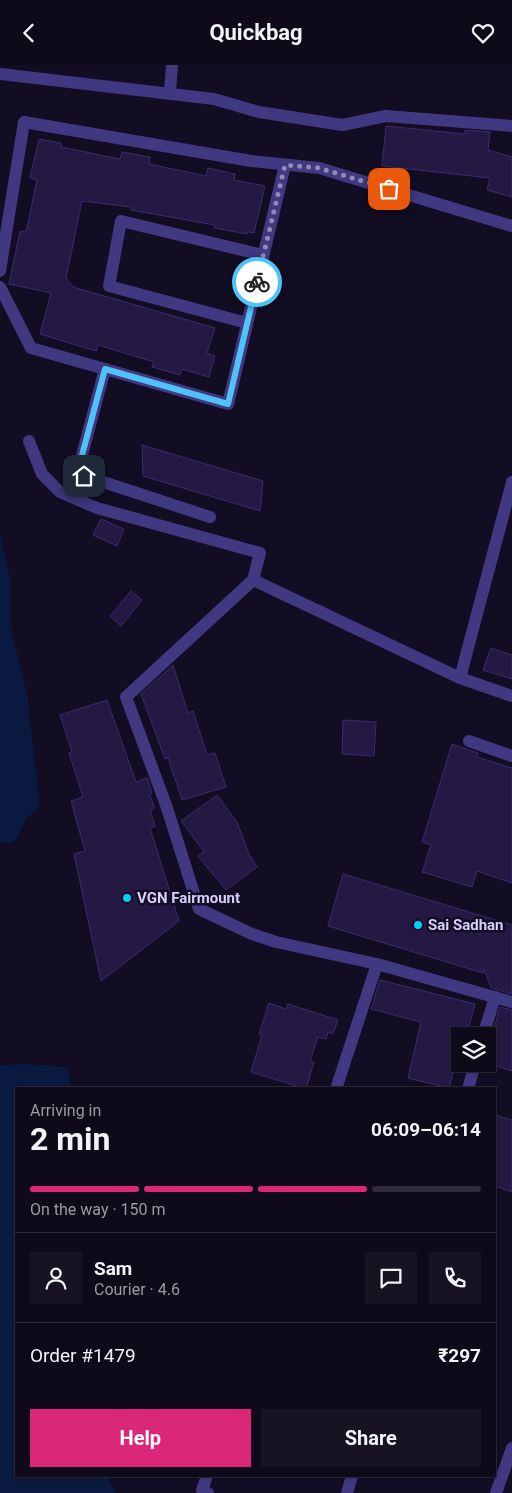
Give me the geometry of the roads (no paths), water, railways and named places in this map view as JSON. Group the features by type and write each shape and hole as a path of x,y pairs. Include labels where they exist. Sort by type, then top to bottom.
{"street":[{"path":"170,92 172,65"},
{"path":"0,74 170,92 214,99 259,112 342,125 386,116 512,126"},
{"path":"0,271 24,123 285,165 319,168 512,226"},
{"path":"0,287 31,348 228,404 285,165"},
{"path":"248,323 109,286 121,221 264,255"},
{"path":"105,369 81,459 84,476 210,517"},
{"path":"30,441 42,474 60,492 106,511 260,553 253,581 126,697 166,805 199,909 252,935 377,964 512,1002"},
{"path":"460,678 512,483"},
{"path":"253,581 460,678 512,697"},
{"path":"469,741 512,755"},
{"path":"337,1087 377,964"},
{"path":"486,1027 495,997"},
{"path":"469,1087 473,1072"},
{"path":"496,1493 512,1447"},
{"path":"207,1477 202,1489 208,1493"},
{"path":"347,1493 352,1477"}],"water":[{"path":"0,533 11,583 11,629 27,694 39,800 38,808 27,818 15,841 8,844 0,842"},
{"path":"28,1064 64,1067 69,1074 71,1087 15,1087 15,1477 108,1477 116,1493 0,1493 0,1065"}],"place":[{"name":"VGN Fairmount","path":"127,898"},
{"name":"Sai Sadhan","path":"418,925"}]}
